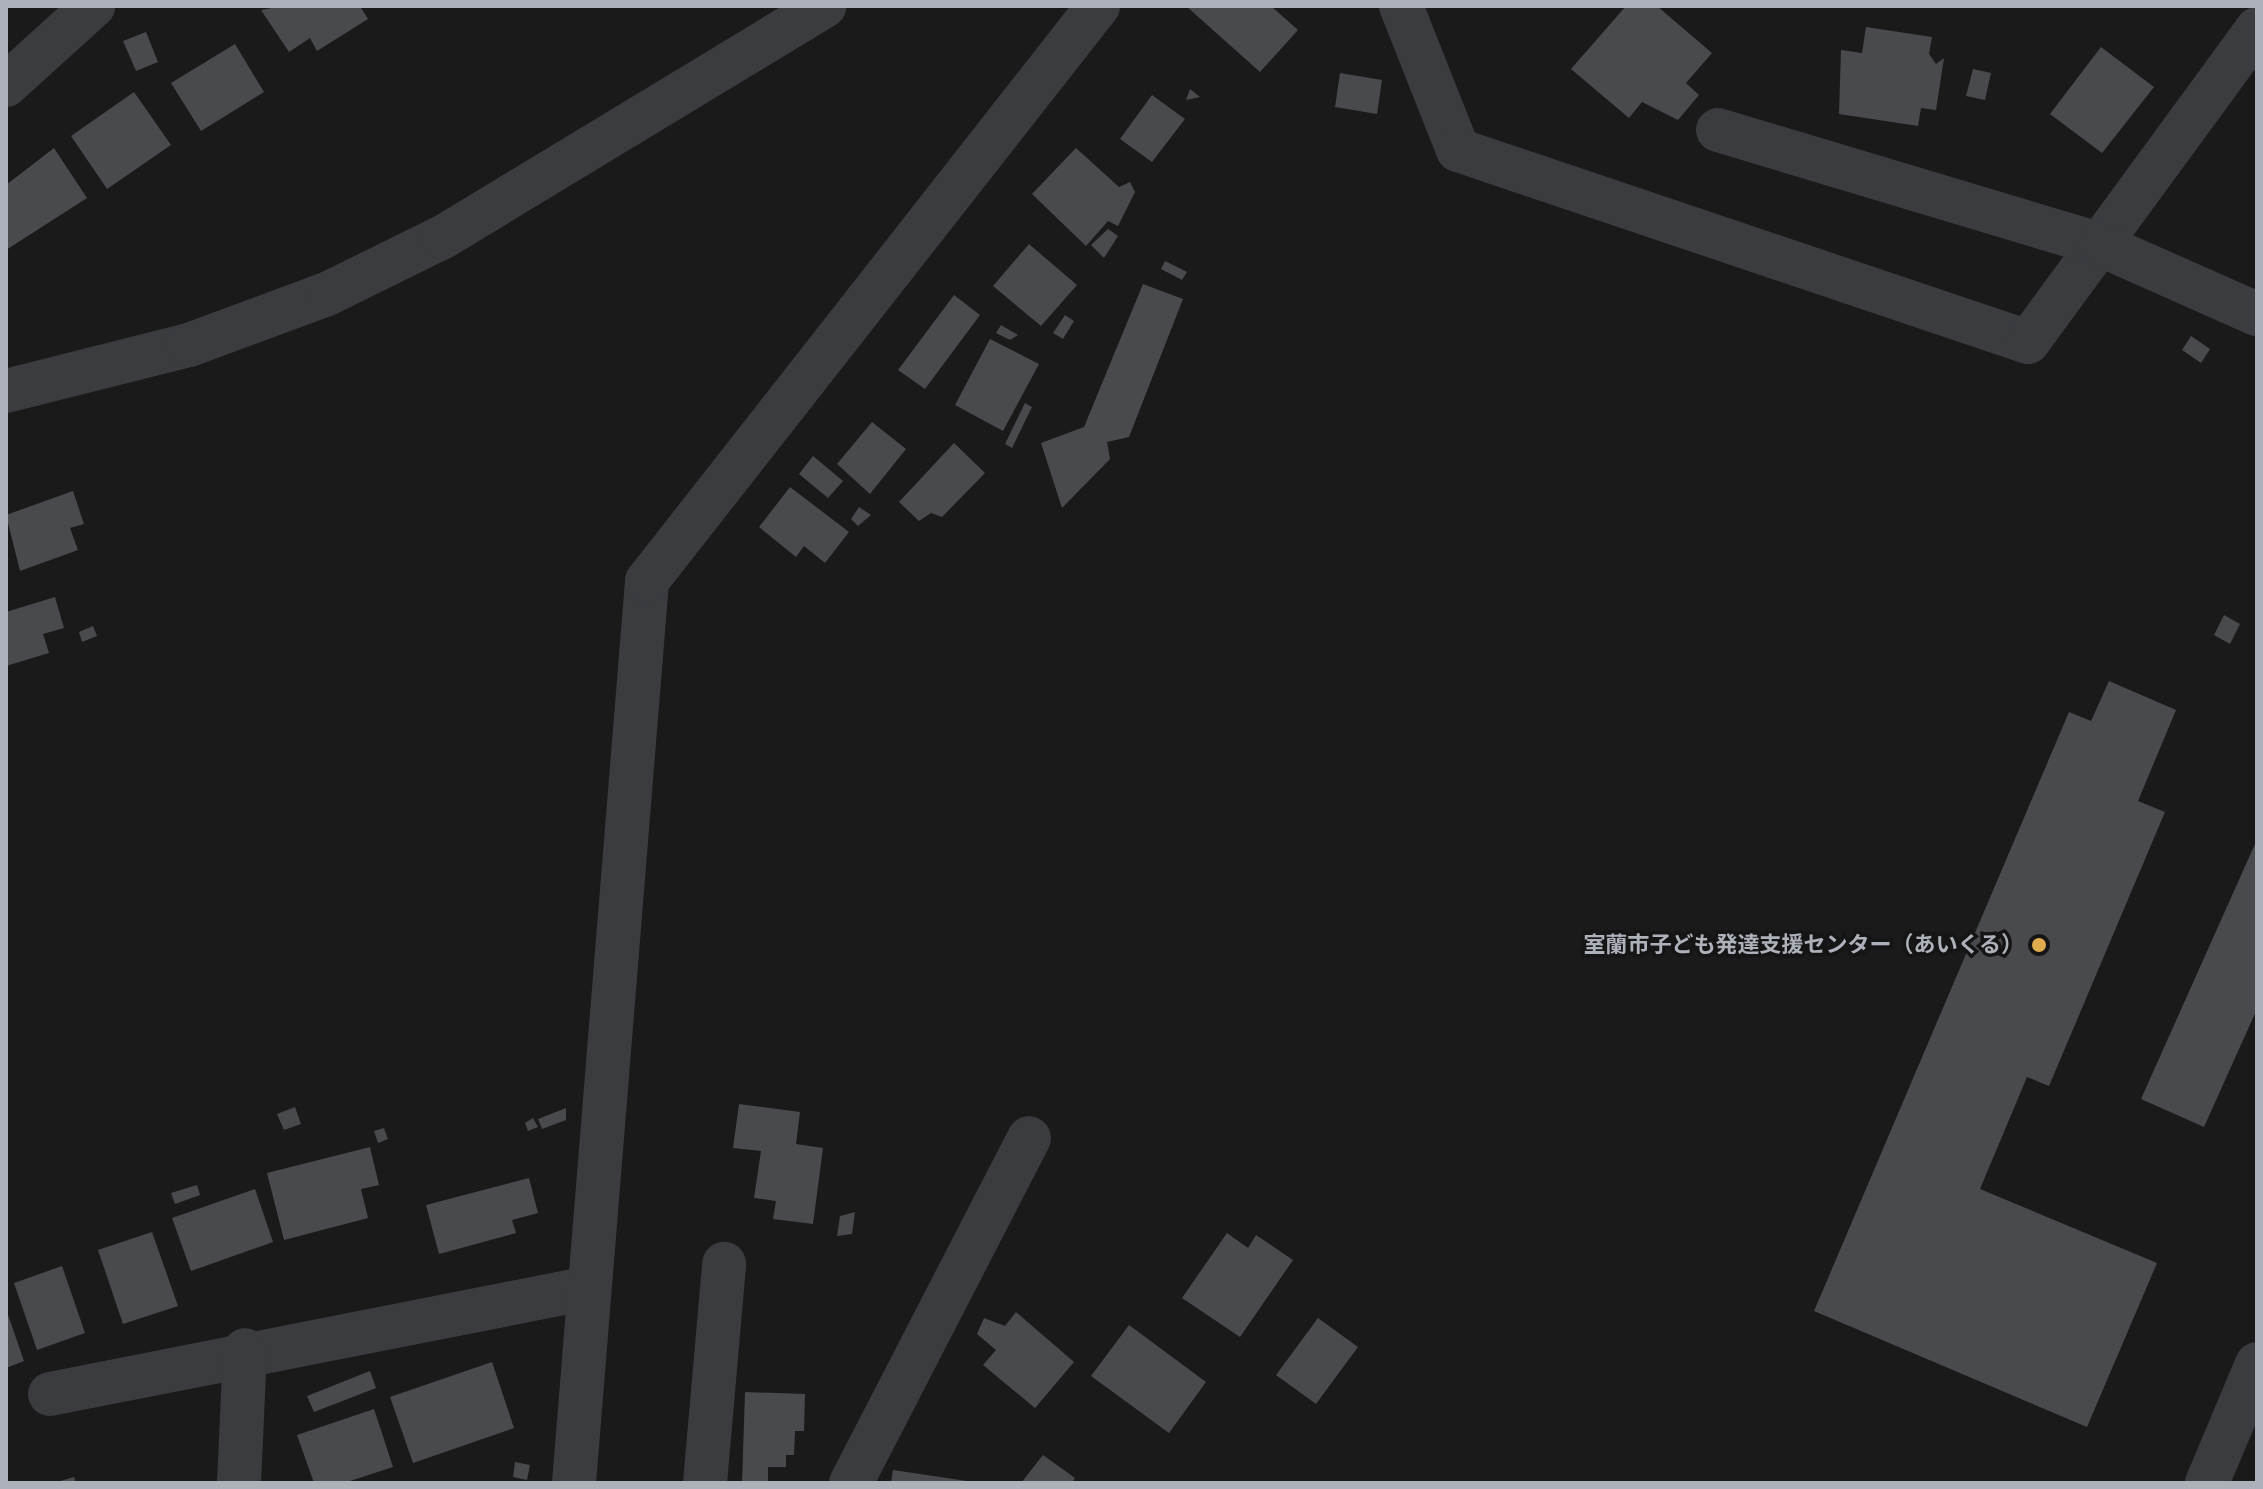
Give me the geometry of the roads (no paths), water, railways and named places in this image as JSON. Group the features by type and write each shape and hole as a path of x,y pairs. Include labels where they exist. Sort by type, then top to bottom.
{"street":[{"path":"6,85 93,6"},
{"path":"6,391 189,345 327,294 443,237 825,6"},
{"path":"574,1483 647,581 1098,6"},
{"path":"1401,6 1458,150 2028,342 2257,29"},
{"path":"1718,130 2101,245 2257,314"},
{"path":"851,1483 1029,1138"},
{"path":"705,1483 724,1264"},
{"path":"50,1394 245,1350 589,1288"},
{"path":"239,1483 245,1350"},
{"path":"2207,1483 2257,1364"}],"place":[{"name":"室蘭市子ども発達支援センター（あいくる）","path":"2039,945"}]}
